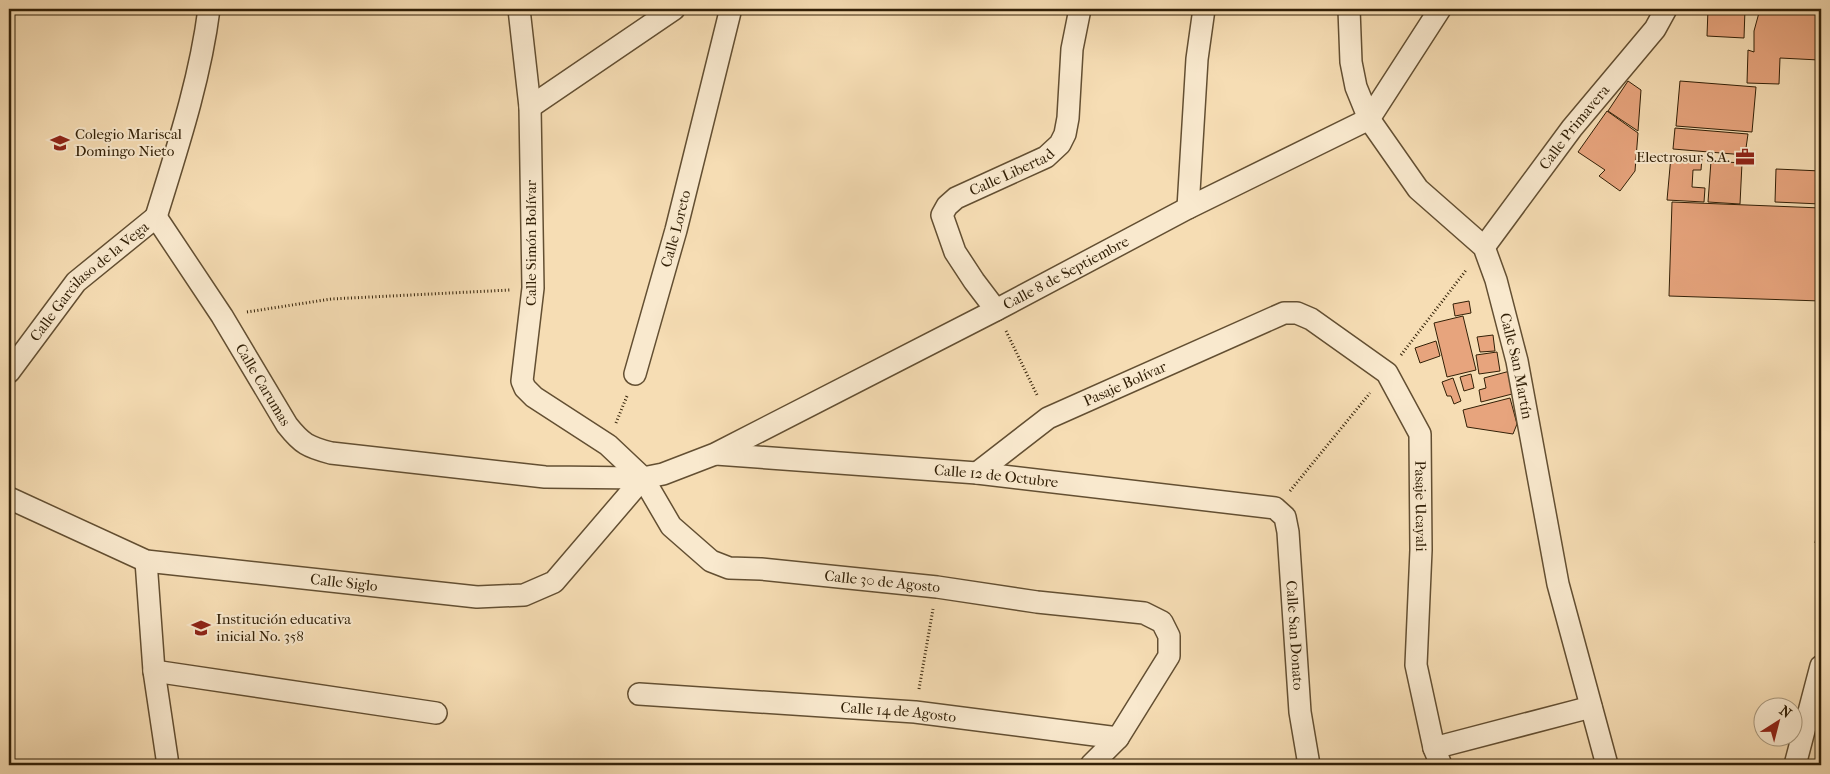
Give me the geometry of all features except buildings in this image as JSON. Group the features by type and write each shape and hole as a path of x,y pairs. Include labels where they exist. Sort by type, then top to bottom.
{"street":[{"path":"156,217 181,135 205,40 209,9"},
{"name":"Calle Simón Bolívar","path":"519,9 530,107 534,288 522,381 525,388 534,397 608,445 643,478"},
{"path":"530,107 674,9"},
{"name":"Calle Loreto","path":"635,374 676,230 730,12 728,9"},
{"name":"Calle Libertad","path":"996,310 955,252 942,215 947,206 956,198 1046,157 1060,144 1065,134 1068,118 1072,49 1080,9"},
{"path":"1188,208 1197,59 1204,9"},
{"name":"Calle San Martín","path":"1349,9 1350,62 1356,87 1369,119 1418,189 1484,247 1496,280 1517,361 1558,584 1607,765"},
{"path":"1369,119 1440,9"},
{"name":"Calle Primavera","path":"1484,247 1572,128 1655,29 1666,9"},
{"name":"Calle 8 de Septiembre","path":"643,478 663,474 715,454 996,310 1188,208 1369,119"},
{"name":"Calle Carumas","path":"156,217 222,316 287,425 299,439 311,448 331,453 546,477 643,478"},
{"name":"Calle Garcilaso de la Vega","path":"9,372 76,282 156,217"},
{"name":"Pasaje Bolívar","path":"977,473 1048,418 1284,313"},
{"name":"Pasaje Ucayali","path":"1284,313 1297,313 1311,319 1387,374 1420,434 1421,550 1416,665 1437,757"},
{"name":"Calle 12 de Octubre","path":"715,454 977,473 1275,508"},
{"name":"Calle Siglo","path":"9,498 146,561 477,597 524,595 554,582 643,478"},
{"name":"Calle 30 de Agosto","path":"643,478 670,526 711,560 730,568 761,569 937,586 1037,602 1144,613 1162,622 1169,636 1168,656 1118,738"},
{"name":"Calle San Donato","path":"1275,508 1285,517 1288,532 1300,712 1309,765"},
{"path":"146,561 154,671 168,765"},
{"path":"1795,765 1821,666"},
{"path":"154,671 436,713"},
{"name":"Calle 14 de Agosto","path":"639,694 915,712 1118,738"},
{"path":"1437,757 1591,707"},
{"path":"1091,765 1118,738"}],"path":[{"path":"222,316 331,299 534,288"},
{"path":"996,310 1048,418"},
{"path":"608,445 635,374"},
{"path":"915,712 937,586"}],"place":[{"name":"Colegio Mariscal Domingo Nieto","path":"60,143"},
{"name":"Electrosur S.A.","path":"1745,157"},
{"name":"Institución educativa inicial No. 358","path":"201,628"}]}
